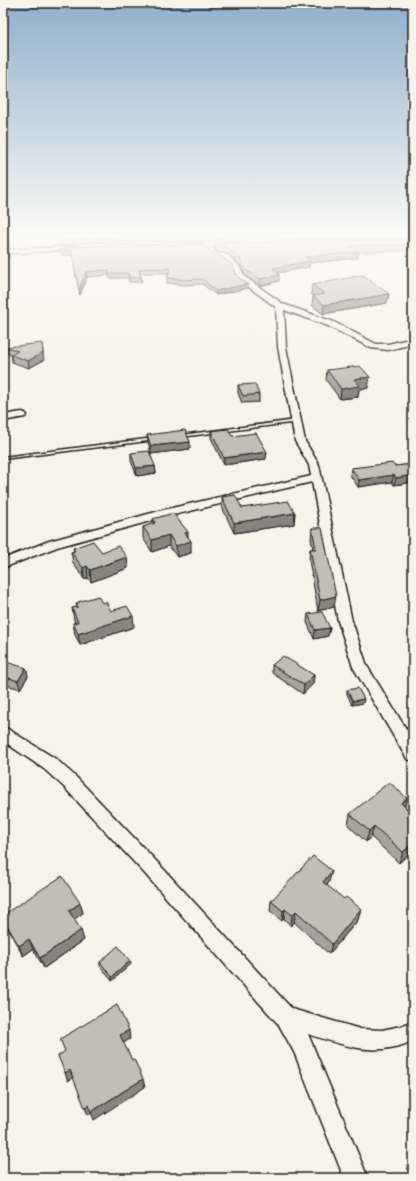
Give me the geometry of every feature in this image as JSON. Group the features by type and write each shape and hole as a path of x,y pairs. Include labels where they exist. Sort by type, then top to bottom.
{"street":[{"path":"257,289 280,306 331,324 374,346 388,347 413,341"},
{"path":"280,306 282,347 296,421 300,440 314,465 345,621 360,667 413,754"},
{"path":"3,418 22,415"},
{"path":"3,564 53,544 200,505 317,478"},
{"path":"3,733 50,764 70,782 152,869 286,1018 302,1045 356,1178"},
{"path":"286,1018 360,1039 382,1040 401,1036 413,1031"}],"lane":[{"path":"177,436 296,421"},
{"path":"3,458 162,438"}],"building":[{"path":"214,289 225,289 216,291"},
{"path":"318,289 382,289 389,294 324,305 313,296 325,294"},
{"path":"42,343 43,353 28,361 11,355 18,351 7,347"},
{"path":"360,366 370,377 354,379 360,386 341,389 327,370"},
{"path":"255,384 259,394 243,396 238,385"},
{"path":"228,429 232,436 256,433 267,452 224,458 211,431"},
{"path":"185,430 190,442 151,446 147,435"},
{"path":"149,451 155,466 136,468 131,453"},
{"path":"392,463 395,466 413,464 413,475 396,478 394,475 359,480 351,468"},
{"path":"235,495 242,508 288,501 295,513 234,523 222,497"},
{"path":"173,513 188,532 185,533 191,541 176,546 169,535 152,540 143,527 155,523 153,519"},
{"path":"312,528 322,528 336,596 320,600 310,549 316,549"},
{"path":"93,541 102,552 118,546 127,557 90,570 87,566 83,568 71,552 75,551 73,548"},
{"path":"98,596 102,603 106,602 111,611 127,606 133,616 78,634 73,623 78,622 72,608 78,607 76,604 79,603 78,602"},
{"path":"322,612 330,628 315,630 308,614"},
{"path":"283,656 314,675 304,685 272,665"},
{"path":"6,662 26,668 18,681 3,676 3,667"},
{"path":"358,688 364,699 353,701 347,690"},
{"path":"389,782 407,798 401,803 413,814 413,843 403,852 374,826 369,831 350,814"},
{"path":"313,856 332,871 323,882 344,899 346,897 361,909 332,944 296,911 292,915 285,909 283,911 271,901"},
{"path":"62,876 80,903 69,911 81,930 40,958 29,939 19,946 3,918 3,915"},
{"path":"118,946 130,961 112,977 100,962"},
{"path":"117,1005 129,1030 120,1035 132,1060 134,1059 143,1079 91,1112 89,1105 85,1108 70,1070 65,1073 58,1056 65,1051 60,1039"}]}
